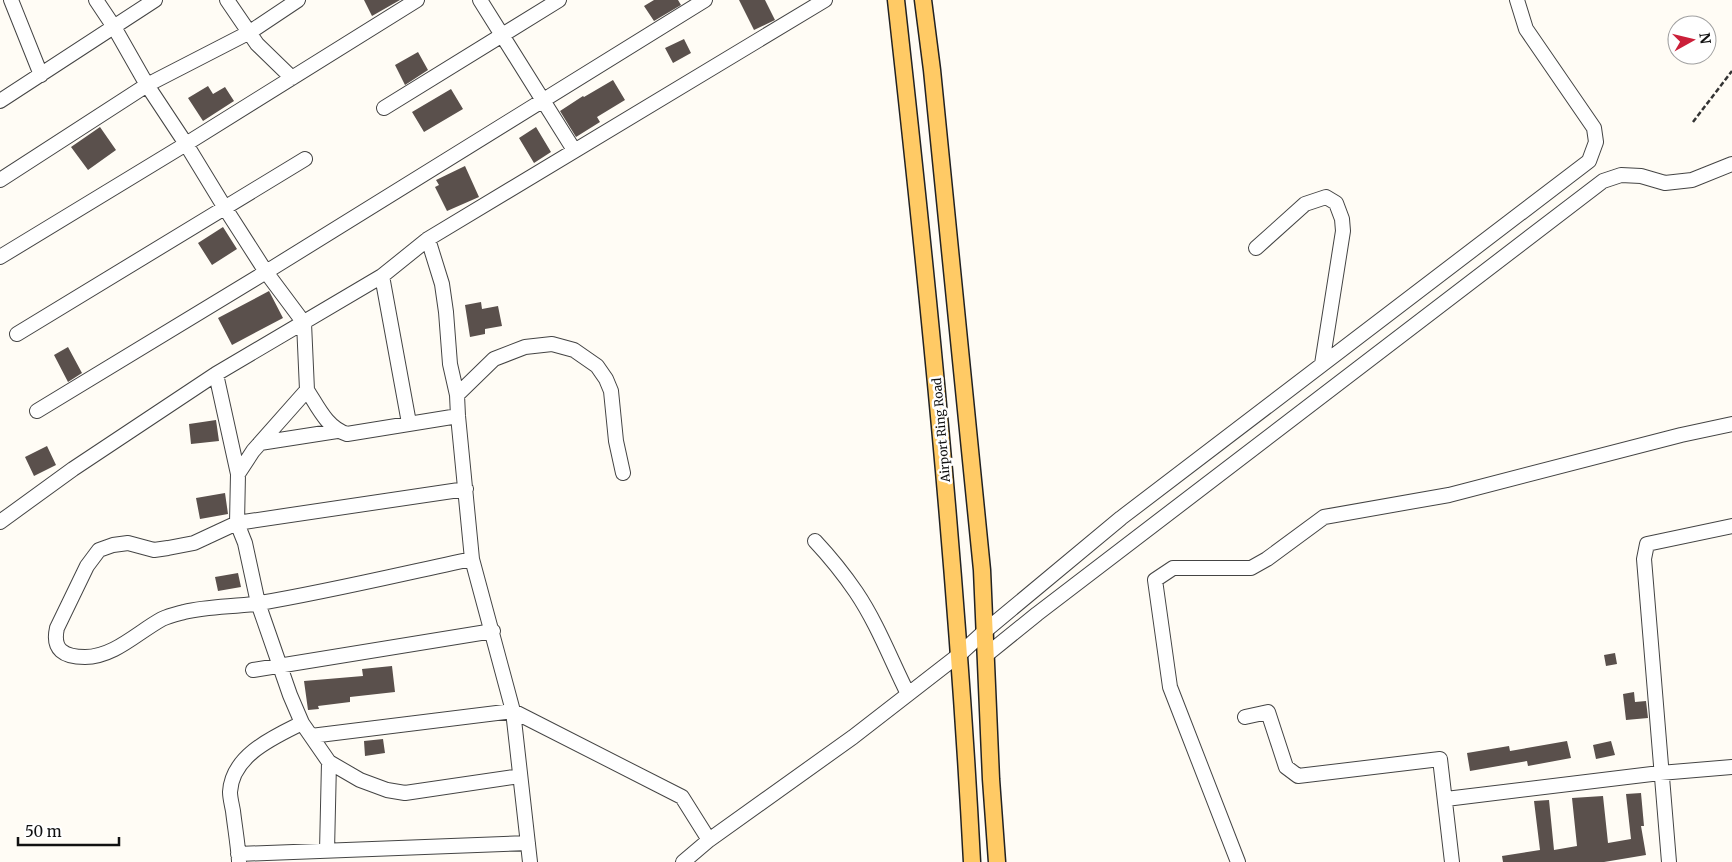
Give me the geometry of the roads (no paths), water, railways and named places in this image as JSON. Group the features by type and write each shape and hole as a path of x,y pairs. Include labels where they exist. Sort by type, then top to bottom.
{"main road":[{"name":"Airport Ring Road","path":"896,0 925,266 954,578 972,862"},
{"name":"Airport Ring Road","path":"923,0 932,70 982,570 997,862"}],"street":[{"path":"11,0 41,75"},
{"path":"96,0 224,208 266,272 304,323 308,390 337,431"},
{"path":"0,101 155,0"},
{"path":"226,0 257,44 292,78"},
{"path":"0,180 147,85 250,32 298,0"},
{"path":"0,257 417,0"},
{"path":"480,0 542,102 574,150"},
{"path":"384,108 559,0"},
{"path":"37,410 266,272 705,0"},
{"path":"0,522 73,469 216,374 382,276 428,239 825,0"},
{"path":"683,862 709,840 853,737 960,654 1121,518 1589,160 1596,142 1594,128 1526,29 1517,0"},
{"path":"17,334 305,159"},
{"path":"985,656 1603,181 1621,175 1641,176 1665,183 1692,180 1732,164"},
{"path":"1256,248 1306,204 1318,198 1326,197 1336,202 1342,219 1343,231 1322,364"},
{"path":"428,239 442,284 446,312 450,364 457,395 472,559 493,631 513,711 530,862"},
{"path":"382,276 408,423"},
{"path":"457,395 494,359 525,347 552,344 574,350 597,366 606,379 611,391 616,441 623,473"},
{"path":"216,374 238,474 237,524 245,543 258,603 302,723 329,762 360,780 387,790 404,793 520,776"},
{"path":"238,474 253,451 308,390"},
{"path":"260,443 337,431 347,434 364,432 458,416"},
{"path":"1238,862 1170,687 1155,580 1173,568 1251,568 1267,559 1324,517 1449,495 1732,424"},
{"path":"466,489 237,524 194,543 168,548 154,550 128,543 113,544 99,550 87,566 57,628 56,644 66,654 87,657 101,654 127,642 164,618 186,612 258,603 472,559"},
{"path":"1669,862 1645,583 1644,560 1647,544 1732,526"},
{"path":"815,541 857,593 908,694"},
{"path":"253,670 493,631"},
{"path":"311,736 513,711 682,797 709,840"},
{"path":"1245,717 1268,712 1286,767 1298,776 1440,759 1452,862"},
{"path":"302,723 254,751 239,765 233,776 230,793 239,858 327,851 528,843"},
{"path":"327,851 329,762"},
{"path":"1446,799 1660,773 1732,767"}]}
